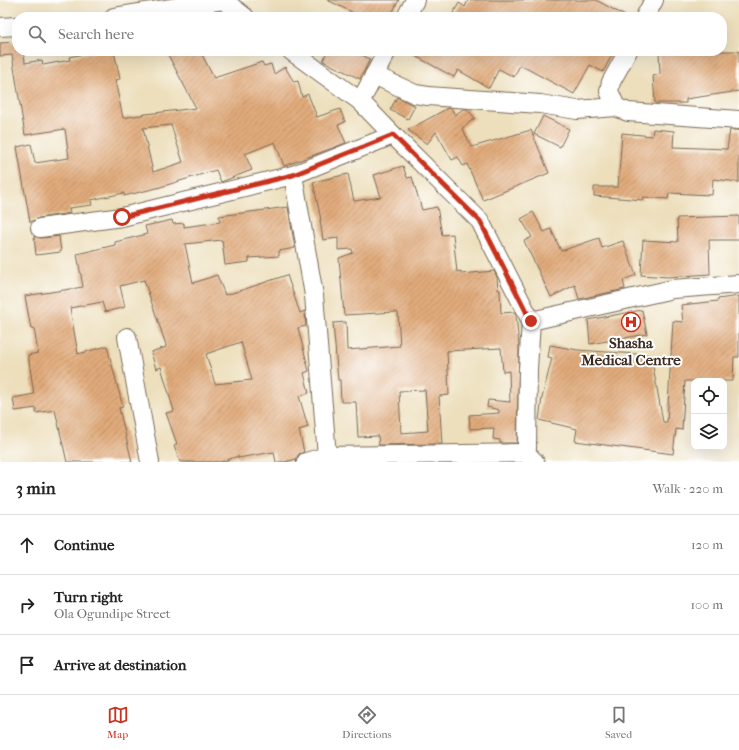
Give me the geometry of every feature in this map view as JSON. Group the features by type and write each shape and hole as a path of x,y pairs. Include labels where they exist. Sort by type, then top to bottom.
{"street":[{"path":"146,12 223,0 239,12"},
{"path":"409,12 415,0"},
{"path":"648,12 654,0"},
{"path":"0,27 12,26"},
{"path":"298,56 360,100 393,135 480,221 531,321 528,369 528,448 531,457 327,456 306,462"},
{"path":"360,100 384,56"},
{"path":"616,107 609,91 611,82 625,56"},
{"path":"374,75 415,94 428,96 540,104 577,110 616,107 628,112 739,120"},
{"path":"40,228 122,217 293,175 393,135"},
{"path":"293,175 314,295 327,456"},
{"path":"531,321 673,289 739,284"},
{"path":"127,337 150,462"}],"building":[{"path":"327,0 399,0 393,12 352,12"},
{"path":"468,0 596,0 618,12 454,12 459,3 465,7"},
{"path":"12,42 12,55 0,56 0,43"},
{"path":"727,51 739,51 739,91 686,99 686,103 655,103 653,76 660,74 659,56 727,56"},
{"path":"12,56 24,56 25,63 42,60 43,65 70,60 69,57 74,56 115,56 120,79 115,80 123,118 196,108 169,56 203,56 214,78 262,62 264,66 271,64 274,74 285,67 294,82 298,81 302,97 308,94 317,117 340,109 345,122 338,125 346,143 284,166 275,142 245,154 252,170 221,182 216,170 157,188 124,196 124,193 91,200 92,205 69,208 70,213 39,218 30,222 17,147 31,144 35,163 69,158 65,129 25,135","holes":["171,125 183,162 153,172 143,128"]},
{"path":"325,56 364,56 370,59 360,79 323,61"},
{"path":"415,56 611,56 603,72 590,65 574,94 520,65 514,77 499,69 489,88 458,70 454,77"},
{"path":"397,97 415,106 408,119 390,110"},
{"path":"448,108 451,108 455,115 463,109 467,109 475,118 462,128 472,147 531,130 549,173 483,200 467,164 463,166 458,157 452,160 436,132 427,144 408,130"},
{"path":"543,116 569,129 560,147 534,134"},
{"path":"653,129 674,131 673,147 727,149 730,130 739,130 739,182 713,179 712,195 669,193 668,199 643,197 643,200 594,196 594,187 618,187 622,133 652,136"},
{"path":"403,166 407,178 412,177 422,210 437,207 442,235 453,234 457,272 461,271 461,274 494,271 497,277 498,290 500,290 501,313 515,312 516,315 519,346 517,443 500,443 500,440 493,439 494,428 470,429 469,415 499,413 499,410 487,407 488,400 510,402 509,371 503,372 501,348 447,351 449,395 439,396 442,444 379,445 378,436 358,437 356,402 341,402 340,380 338,380 333,323 346,322 347,350 400,346 398,313 344,315 339,258 353,253 352,249 338,250 338,238 323,240 321,220 313,182 348,174 354,201 381,197 374,175","holes":["425,390 428,431 401,433 399,391"]},
{"path":"288,207 295,248 279,251 279,256 249,258 249,262 225,265 222,240 185,244 193,283 217,275 225,295 287,275 300,313 305,311 306,326 298,328 309,371 304,373 309,393 299,396 308,427 299,430 304,452 299,454 296,459 285,462 276,462 274,452 238,458 238,456 221,462 180,462 174,446 177,444 166,413 174,411 161,367 156,369 151,352 166,347 166,345 144,280 120,286 125,307 105,312 102,302 70,308 78,354 107,346 123,407 119,408 132,462 67,462 55,410 36,413 36,408 15,411 13,398 34,394 28,355 38,353 34,328 31,329 25,296 83,287 77,254 115,245 115,242 147,234 145,226 172,220 173,224 184,223 184,227 220,222 219,216","holes":["241,342 252,380 215,384 206,354"]},
{"path":"533,212 544,232 551,229 561,251 599,238 602,248 623,241 636,275 623,280 625,289 579,299 575,285 551,297 524,241 532,237 521,219"},
{"path":"739,216 739,240 709,240 710,274 668,277 641,275 643,240 678,242 677,218"},
{"path":"34,236 41,238 59,236 61,252 36,255"},
{"path":"739,296 739,357 734,357 733,381 727,381 727,378 691,378 691,381 685,381 682,430 676,429 673,454 575,441 577,429 539,420 542,398 552,358 548,357 550,345 578,350 651,355 663,422 667,422 673,321 683,322 681,305 718,301 718,299"},
{"path":"642,310 647,334 590,344 588,320"}],"place":[{"name":"Shasha Medical Centre","path":"631,322"}],"route":[{"path":"122,217 293,175 393,135 480,221 531,321"}]}
